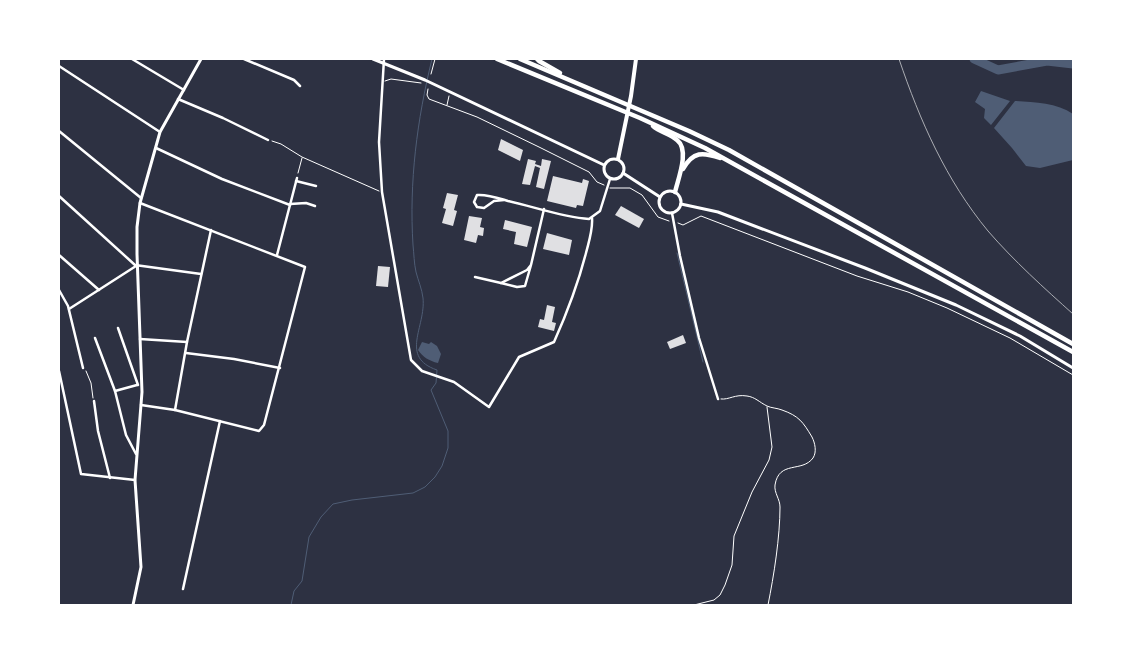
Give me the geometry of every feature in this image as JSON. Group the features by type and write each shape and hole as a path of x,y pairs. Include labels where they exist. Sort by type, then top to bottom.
{"highway":[{"path":"497,59 698,144 1073,352"},
{"path":"520,59 618,100 728,150 1073,344"},
{"path":"537,59 564,77"},
{"path":"651,123 658,130 681,143 683,161 675,192"},
{"path":"680,174 688,161 698,154 708,154 736,164"}],"main road":[{"path":"618,159 631,96 636,59"}],"street":[{"path":"132,59 184,90"},
{"path":"133,605 142,567 135,480 141,405 137,227 141,198 160,132 201,59"},
{"path":"244,59 294,80 300,86"},
{"path":"373,59 384,61 434,84 604,166"},
{"path":"384,61 379,142 382,192 411,360 422,371 454,382 489,407 519,357 554,342 566,316 580,275 591,232 592,218"},
{"path":"59,66 160,132"},
{"path":"178,99 224,118 268,140"},
{"path":"59,131 141,198"},
{"path":"155,148 222,180 290,204 306,203 315,206"},
{"path":"609,159 618,159 624,165 623,173 618,178 610,179 604,173 604,166 609,159"},
{"path":"623,173 660,197"},
{"path":"504,200 494,201 481,208 477,207 474,202 477,195 481,195 504,200 544,209 589,220 600,211 610,179"},
{"path":"277,255 296,180 316,186"},
{"path":"668,191 675,192 680,197 681,204 678,210 672,213 665,212 660,208 660,197 668,191"},
{"path":"59,196 138,266 201,274"},
{"path":"140,203 304,266 305,274 264,425 259,431 175,410 141,405"},
{"path":"681,204 718,212 933,296 1004,328 1073,368"},
{"path":"475,277 517,287 525,286 544,209"},
{"path":"672,213 699,338 718,398"},
{"path":"175,410 187,342 211,230"},
{"path":"59,255 99,290"},
{"path":"501,283 527,270 531,265"},
{"path":"69,310 138,266"},
{"path":"59,290 64,296 69,310 84,368"},
{"path":"118,328 140,384"},
{"path":"95,338 115,391 126,435 136,454"},
{"path":"140,339 187,342"},
{"path":"186,353 234,359 280,368"},
{"path":"59,371 81,474 135,480"},
{"path":"115,391 140,384"},
{"path":"94,401 98,431 110,478"},
{"path":"183,588 220,421"}],"path":[{"path":"431,74 435,59"},
{"path":"382,83 391,79 424,81"},
{"path":"428,89 427,95 429,99 477,117 589,172 597,182 608,187 630,188 642,195 658,217 683,225 701,216 857,276 908,292 994,330 1073,375"},
{"path":"447,106 449,96"},
{"path":"268,140 281,144 302,157 382,192"},
{"path":"296,180 302,157"},
{"path":"84,368 91,383 90,388 94,401"},
{"path":"718,398 724,400 734,395 758,399 767,406 783,411 802,421 816,444 814,457 806,464 783,470 778,476 775,486 780,504 780,526 768,605"},
{"path":"694,605 714,600 726,586 732,565 734,536 752,492 769,460 772,447 767,406"}],"water":[{"path":"981,91 1010,101 991,125 984,118 985,109 975,102"},
{"path":"1015,101 1053,105 1073,114 1073,160 1040,168 1026,166 994,128"},
{"path":"422,342 429,344 431,342 437,346 441,354 438,363 426,358 418,350"}],"building":[{"path":"501,139 523,150 520,161 498,150"},
{"path":"528,159 536,161 535,164 541,166 542,159 551,161 544,189 536,187 540,168 535,166 530,185 522,184"},
{"path":"553,176 582,183 583,179 589,181 583,206 577,205 576,208 547,201"},
{"path":"447,193 458,195 454,210 457,211 453,226 442,223 446,209 443,208"},
{"path":"621,206 644,219 639,228 615,215"},
{"path":"469,216 482,218 480,227 484,228 483,236 478,235 476,243 464,240"},
{"path":"505,220 532,227 527,247 514,244 516,232 503,229"},
{"path":"547,233 572,240 569,255 543,249"},
{"path":"378,266 390,267 388,287 376,286"},
{"path":"547,305 555,307 552,322 556,323 554,331 538,327 540,319 544,320"},
{"path":"683,335 686,343 670,349 667,342"}],"waterway":[{"path":"291,605 294,591 302,581 309,537 321,517 333,504 413,493 425,487 435,477 442,466 448,448 448,431 431,390 436,383 437,370 426,364 419,357 417,349 423,298 415,269 413,245 413,175 418,128 432,59"},
{"path":"974,59 998,70 1047,61 1073,64"},
{"path":"677,253 703,362"}],"railway":[{"path":"899,59 925,127 947,171 973,212 1008,253 1073,314"}]}
